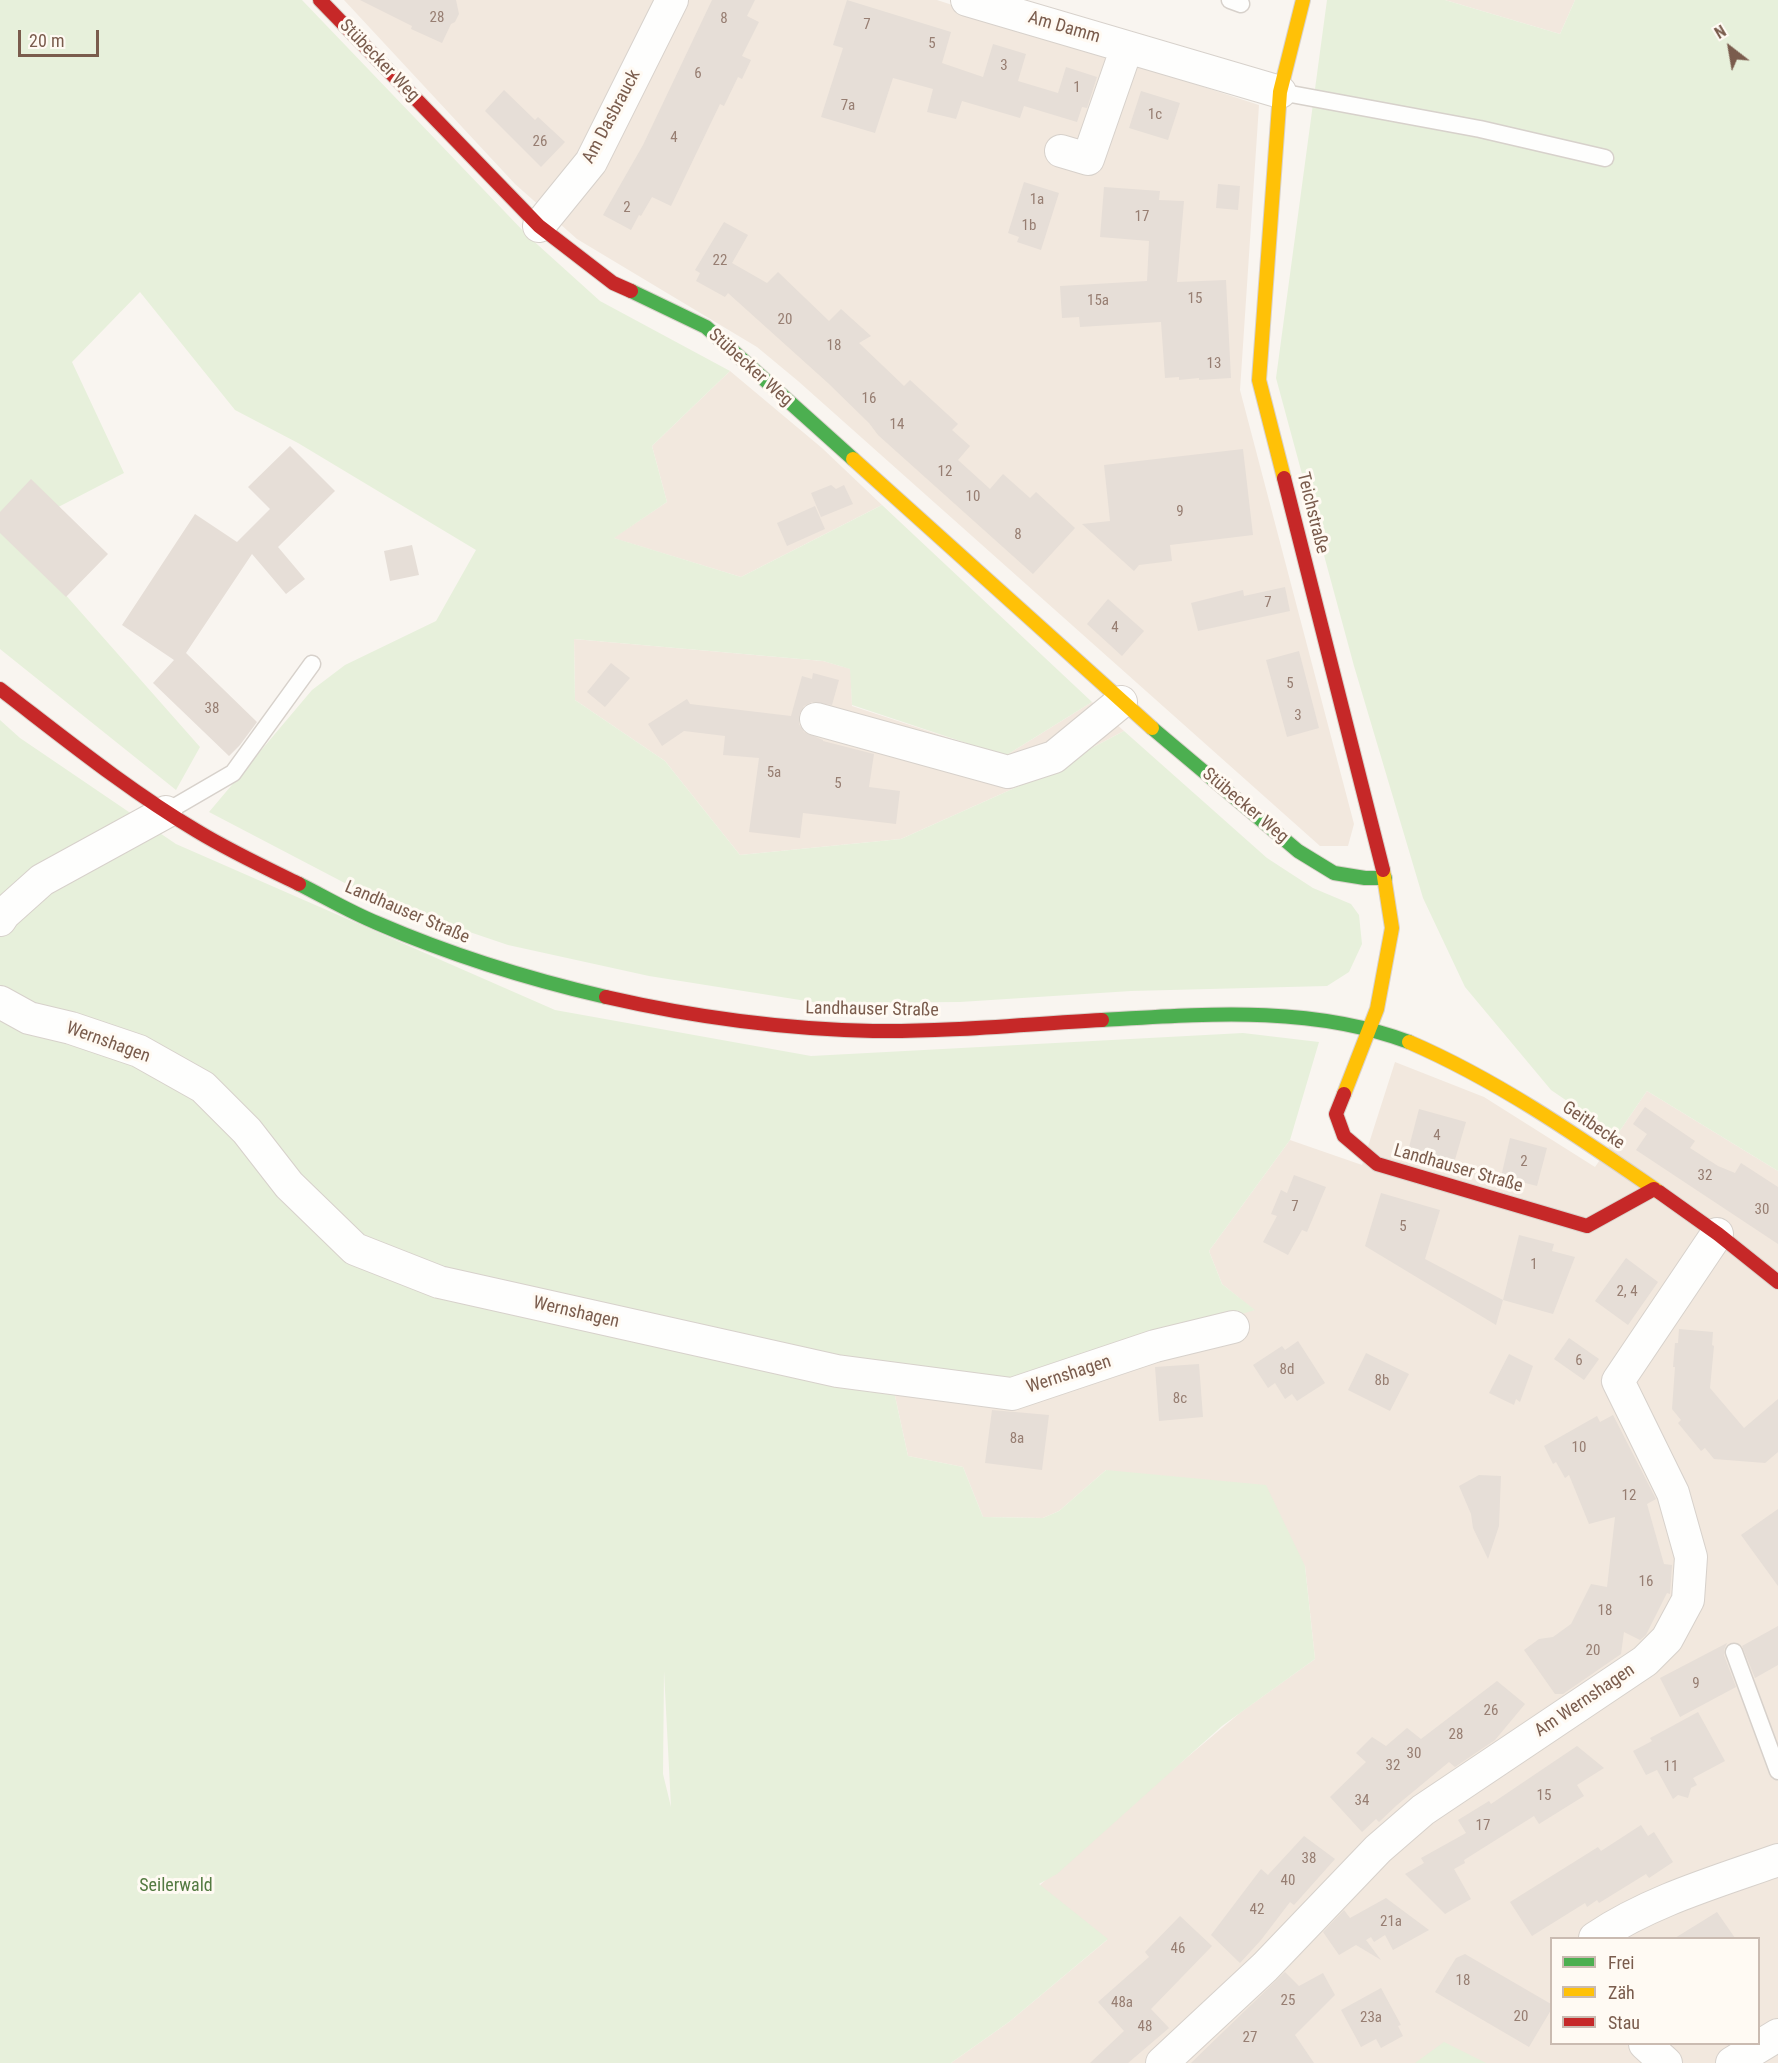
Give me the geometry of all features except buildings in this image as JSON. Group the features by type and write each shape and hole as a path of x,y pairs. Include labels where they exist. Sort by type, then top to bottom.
{"street":[{"name":"Stübecker Weg","path":"320,0 539,226 614,283 706,327 1121,702 1298,851 1334,873 1365,878 1385,878"},
{"name":"Am Dasbrauck","path":"539,226 591,162 672,0"},
{"name":"Am Damm","path":"967,0 1280,92"},
{"name":"Teichstraße","path":"1303,0 1280,92 1259,380 1385,878 1392,928 1377,1009 1371,1029"},
{"path":"1061,151 1088,159 1127,47"},
{"name":"Landhauser Straße","path":"0,689 166,812 228,849 384,927 468,959 559,987 664,1009 776,1026 894,1032 1141,1017 1266,1015 1371,1029 1336,1114 1344,1136 1377,1164 1587,1226 1654,1189"},
{"path":"816,719 1008,772 1054,756 1121,702"},
{"path":"0,920 42,880 166,812"},
{"name":"Wernshagen","path":"0,1002 29,1018 71,1028 139,1051 203,1087 247,1131 289,1185 355,1249 439,1282 837,1371 1012,1394 1155,1346 1233,1327"},
{"name":"Geitbecke","path":"1371,1029 1423,1048 1509,1092 1718,1234 1778,1282"},
{"name":"Am Wernshagen","path":"1162,2063 1265,1967 1378,1849 1423,1810 1645,1661 1667,1640 1688,1600 1691,1557 1673,1493 1618,1381 1718,1234"},
{"path":"1596,1937 1619,1922 1704,1885 1778,1860"},
{"path":"1732,2063 1778,2035"},
{"path":"1646,2045 1666,2063"}],"lane":[{"path":"1280,92 1480,129 1605,158"},
{"path":"166,812 233,773 312,664"},
{"path":"1734,1652 1778,1771"}],"shaded area":[{"path":"344,0 937,0 1259,105 1240,390 1354,824 1348,846 1320,846 757,347 577,239 515,184"},
{"path":"1445,0 1575,0 1560,34"},
{"path":"730,371 822,448 882,505 741,577 613,538 667,502 652,446"},
{"path":"574,639 823,661 851,669 852,706 1005,756 1092,702 1124,731 1019,786 901,839 740,855 665,761 575,700"},
{"path":"1395,1062 1484,1097 1595,1167 1647,1091 1778,1171 1778,2063 951,2063 1009,2022 1107,1940 1039,1886 1096,1834 1241,1712 1315,1659 1305,1566 1106,1470 1059,1511 1043,1518 983,1517 963,1467 908,1456 895,1396 899,1369 1254,1310 1222,1284 1209,1251 1290,1140 1362,1165"}],"green space":[{"path":"0,0 302,0 528,236 600,301 730,371 652,446 667,502 614,538 741,577 882,505 1092,702 1005,756 852,705 850,669 823,661 574,639 575,700 665,761 740,855 901,839 1019,786 1124,731 1267,858 1313,888 1351,904 1359,915 1362,944 1349,972 1327,986 1131,991 960,1002 819,1003 649,976 508,945 381,902 209,812 312,690 345,665 436,621 476,550 298,443 235,410 140,292 72,362 124,473 10,532 200,747 176,790 0,649"},
{"path":"1327,0 1445,0 1560,34 1575,0 1778,0 1778,1171 1647,1091 1617,1135 1551,1090 1465,987 1423,898 1354,666 1276,378"},
{"name":"Seilerwald","path":"0,720 20,738 176,844 555,1010 811,1056 1243,1033 1319,1042 1290,1140 1209,1251 1222,1284 1255,1310 1007,1385 899,1370 895,1396 908,1456 963,1467 983,1517 1043,1518 1059,1511 1106,1470 1266,1485 1305,1566 1315,1659 1222,1726 1057,1874 1039,1884 1108,1939 1009,2022 951,2063 0,2063","holes":["664,1671 671,1807 663,1774"]},
{"path":"1444,2042 1486,2063 1415,2063"}],"traffic: fast":[{"path":"631,291 706,327 853,459"},
{"path":"1152,728 1298,851 1334,873 1365,878 1385,878"},
{"path":"299,884 367,919 433,946 519,974 606,997"},
{"path":"1102,1020 1218,1015 1296,1017 1372,1030 1409,1042"}],"traffic: slow":[{"path":"1284,478 1259,380 1280,92 1303,0"},
{"path":"853,459 1152,728"},
{"path":"1344,1094 1377,1009 1392,928 1383,870"},
{"path":"1409,1042 1507,1092 1659,1192"}],"traffic: jam":[{"path":"320,0 539,226 613,283 631,291"},
{"path":"1284,478 1383,870"},
{"path":"0,689 97,763 171,815 247,859 299,884"},
{"path":"606,997 738,1021 839,1030 930,1030 1102,1020"},
{"path":"1344,1094 1336,1114 1344,1136 1377,1164 1587,1226 1654,1189"},
{"path":"1659,1192 1718,1234 1778,1282"}]}
